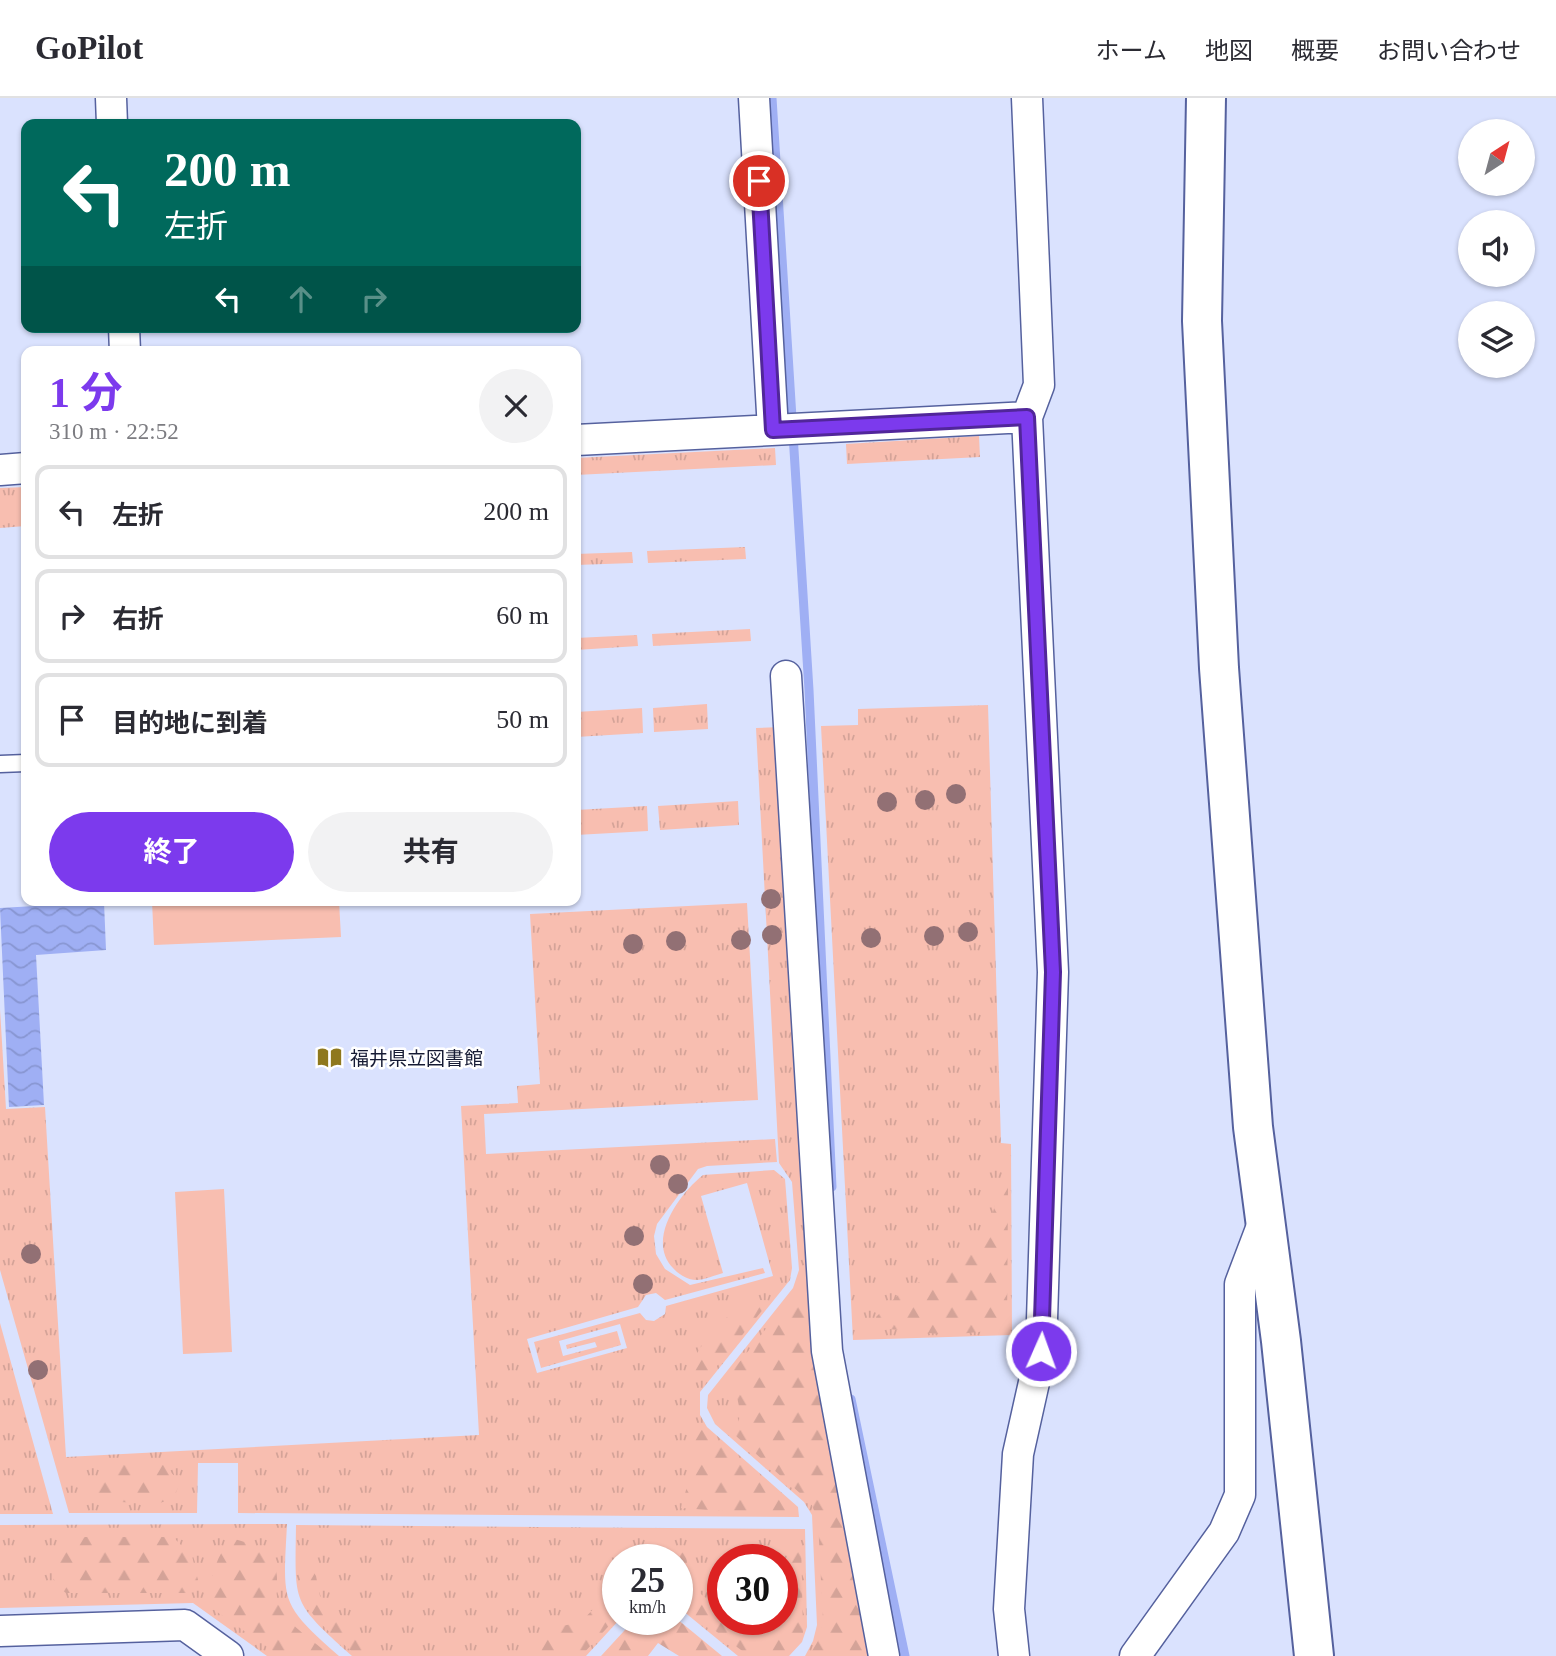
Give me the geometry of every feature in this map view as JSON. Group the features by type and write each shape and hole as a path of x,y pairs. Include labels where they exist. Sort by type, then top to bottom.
{"street":[{"path":"111,98 112,119"},
{"path":"754,98 776,430"},
{"path":"1014,1656 1009,1609 1018,1454 1041,1351 1053,972 1027,417 1039,385 1027,98"},
{"path":"1206,98 1202,321 1219,668 1254,1127 1314,1656"},
{"path":"581,440 1027,417"},
{"path":"0,470 21,468"},
{"path":"786,676 827,1351 884,1656"},
{"path":"1135,1656 1224,1532 1240,1494 1240,1284 1265,1218"},
{"path":"0,1631 185,1625 228,1656"}],"lane":[{"path":"0,764 21,763"}],"green space":[{"path":"979,436 980,457 847,464 846,444"},
{"path":"775,448 776,465 581,475 581,458"},
{"path":"21,487 21,526 0,528 0,488"},
{"path":"745,547 746,559 648,563 647,551"},
{"path":"632,552 633,563 581,565 581,554"},
{"path":"750,629 751,641 653,646 652,634"},
{"path":"637,635 638,646 581,650 581,638"},
{"path":"707,704 708,729 654,732 653,708"},
{"path":"988,705 1001,1143 1011,1144 1012,1335 853,1340 821,726 858,725 858,709"},
{"path":"642,708 643,733 581,737 581,712"},
{"path":"782,727 815,1354 876,1656 805,1656 817,1625 812,1515 804,1502 715,1424 707,1408 708,1395 793,1288 799,1270 792,1182 779,1163 756,728"},
{"path":"738,801 739,825 660,830 658,806"},
{"path":"647,806 648,831 581,835 581,810"},
{"path":"747,903 758,1100 484,1114 486,1154 775,1139 777,1162 707,1166 698,1169 657,1224 654,1236 656,1254 665,1269 690,1285 763,1268 765,1273 665,1300 656,1293 646,1295 638,1307 527,1339 537,1373 627,1348 620,1324 559,1341 563,1356 597,1347 595,1342 567,1349 566,1345 617,1331 621,1345 541,1368 534,1342 640,1313 646,1320 654,1321 665,1314 666,1306 773,1276 747,1183 701,1196 723,1273 699,1280 687,1278 673,1268 666,1257 663,1244 664,1231 676,1205 703,1175 774,1170 785,1179 792,1268 790,1280 700,1392 700,1415 707,1427 798,1507 799,1517 238,1513 238,1463 198,1463 197,1513 69,1513 0,1270 0,1009 6,1109 45,1107 66,1457 479,1435 461,1106 518,1103 517,1086 540,1084 530,914"},
{"path":"152,906 339,906 341,937 154,945"},
{"path":"1008,1187 1007,1329 949,1335 879,1328 876,1317 901,1292 984,1247 998,1193"},
{"path":"224,1189 232,1352 183,1354 175,1192"},
{"path":"807,1290 812,1355 868,1656 809,1656 818,1641 823,1621 818,1520 811,1503 736,1436 739,1406 735,1392 726,1379 792,1296"},
{"path":"750,1299 770,1301 708,1377 690,1369 714,1330"},
{"path":"0,1323 53,1514 0,1514"},
{"path":"702,1429 797,1508 797,1516 681,1508 686,1490 697,1472 693,1450 695,1440"},
{"path":"164,1465 180,1482 174,1498 157,1504 102,1501 91,1488 102,1467"},
{"path":"287,1524 285,1570 289,1600 305,1624 339,1656 267,1656 193,1603 0,1608 0,1525"},
{"path":"296,1525 805,1529 807,1627 802,1642 789,1656 738,1656 712,1635 798,1635 798,1544 707,1544 707,1631 693,1619 693,1544 602,1544 602,1635 605,1635 586,1656 352,1656 317,1624 307,1611 297,1587"},
{"path":"85,1537 173,1537 192,1556 198,1580 190,1593 66,1593 56,1583 53,1573 58,1548"},
{"path":"234,1539 250,1544 269,1557 276,1571 277,1600 284,1614 331,1656 280,1656 210,1607 211,1588 218,1560"},
{"path":"801,1540 803,1633 780,1656 749,1656 721,1635 798,1635 798,1544"},
{"path":"310,1566 316,1576 320,1596 384,1656 357,1656 316,1618 303,1596 300,1583 300,1567"},
{"path":"693,1588 707,1599 707,1624 693,1614"},
{"path":"602,1600 602,1633 581,1656 533,1656 536,1643 547,1628 580,1623"},
{"path":"693,1632 722,1656 679,1656 658,1643 648,1656 601,1656 620,1635 693,1635"}],"water":[{"path":"104,906 106,950 36,955 44,1105 9,1107 0,908"}],"waterway":[{"path":"772,98 809,690 832,1187"},
{"path":"851,1399 905,1656"}],"place":[{"name":"福井県立図書館","path":"330,1058"}],"route":[{"path":"759,181 773,430 1027,417 1053,972 1041,1351"}]}
